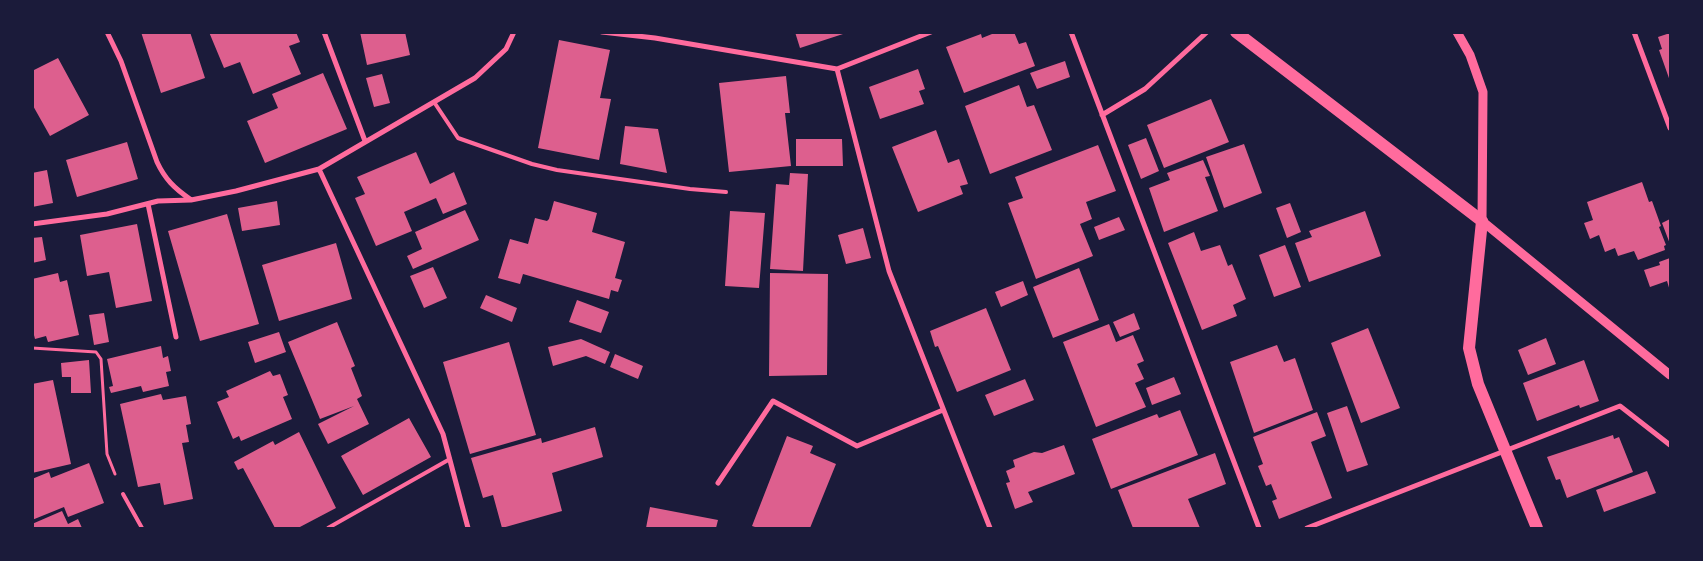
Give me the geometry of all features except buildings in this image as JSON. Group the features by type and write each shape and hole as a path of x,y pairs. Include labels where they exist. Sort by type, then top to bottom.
{"main road":[{"path":"1236,32 1482,221 1469,348 1478,384 1537,528"}],"street":[{"path":"107,32 122,61 164,177 174,188 191,200"},
{"path":"324,32 365,141"},
{"path":"32,224 107,214 148,204 191,200 236,191 319,169 475,78 506,49 514,32"},
{"path":"602,32 655,38 837,69 930,32"},
{"path":"1071,32 1259,528"},
{"path":"1102,115 1145,89 1206,32"},
{"path":"1457,32 1470,55 1483,92 1482,221 1670,375"},
{"path":"1634,32 1670,128"},
{"path":"837,69 889,271 990,528"},
{"path":"319,169 443,434 468,528"},
{"path":"148,204 176,337"},
{"path":"718,482 773,401 857,446 943,410"},
{"path":"1307,528 1620,406 1670,445"}],"lane":[{"path":"434,102 458,138 532,164 557,170 690,189 726,192"},
{"path":"328,528 450,459"},
{"path":"123,494 142,528"}],"path":[{"path":"32,348 96,352 101,359 107,454 123,494"}]}
